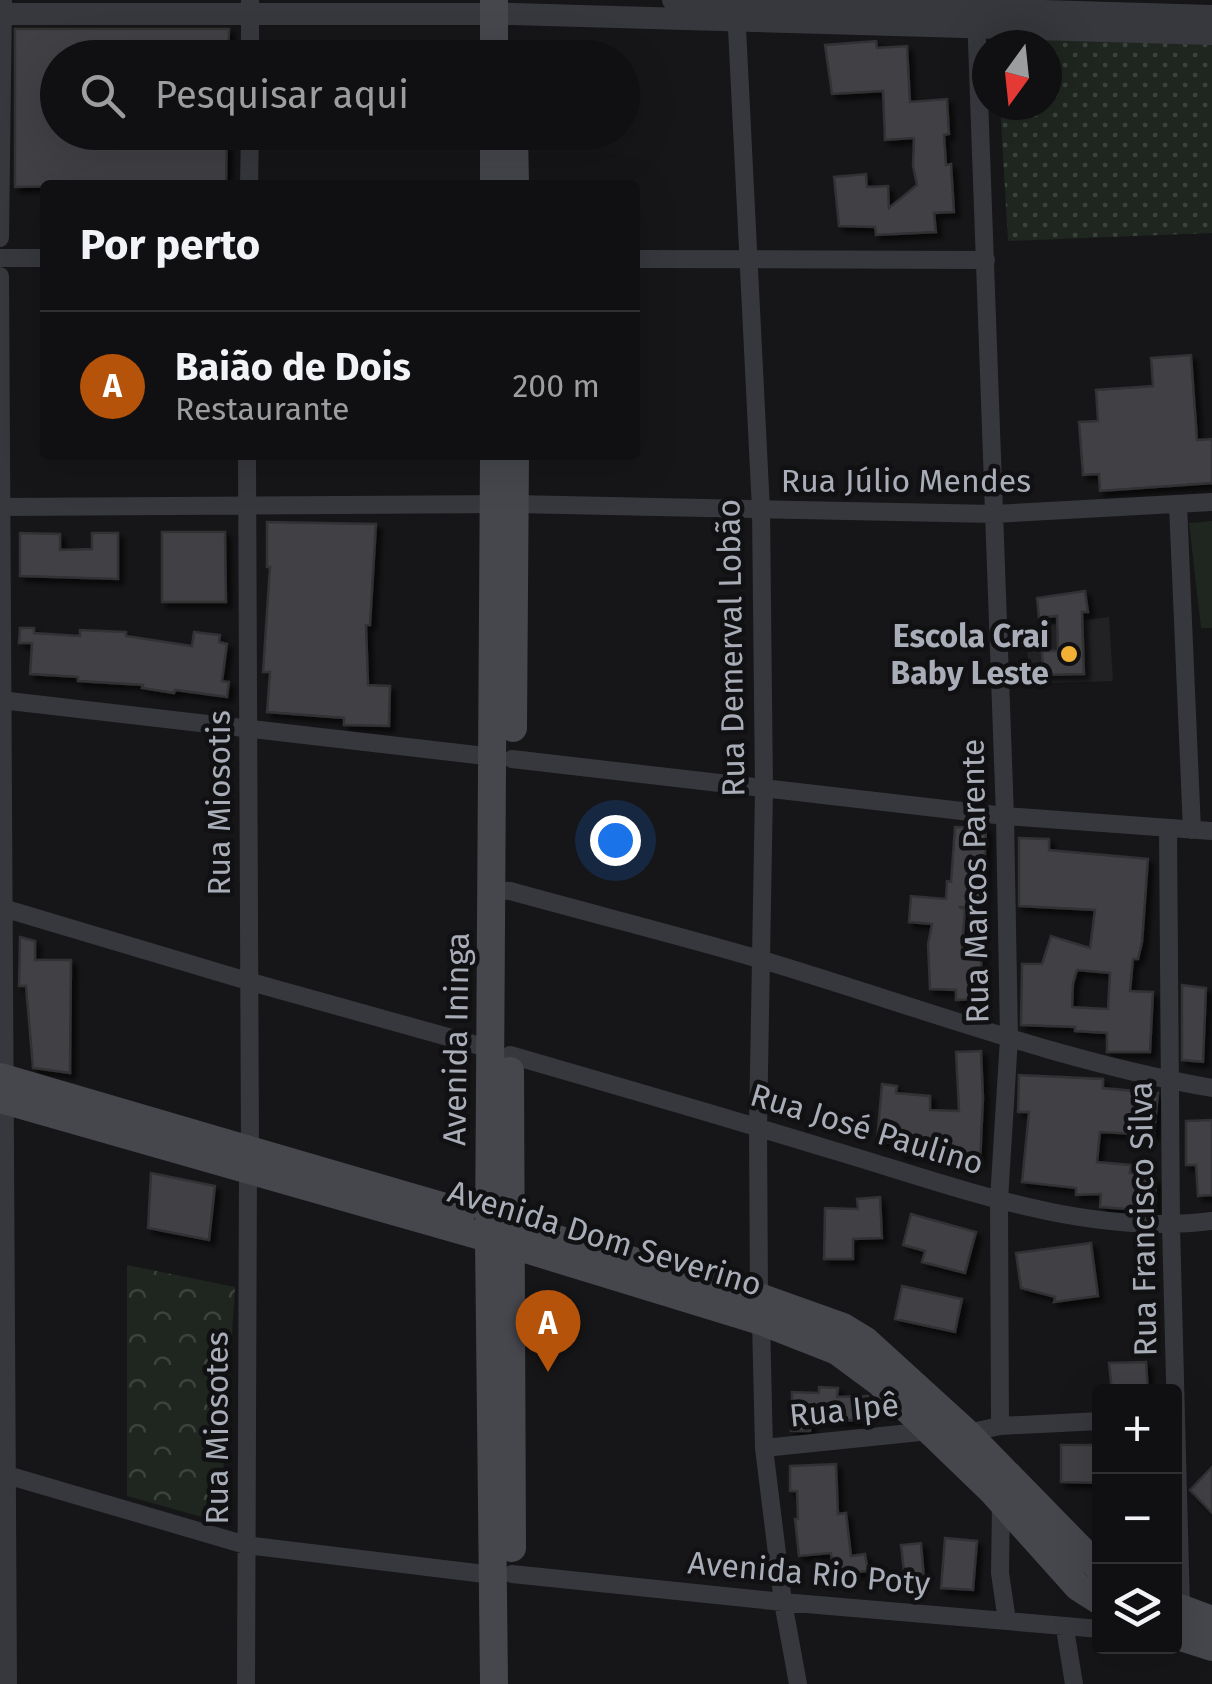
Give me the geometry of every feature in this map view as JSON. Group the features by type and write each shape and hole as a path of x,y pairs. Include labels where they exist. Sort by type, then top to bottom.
{"main road":[{"path":"497,40 503,7"},
{"path":"503,7 509,40"},
{"path":"494,150 494,180"},
{"path":"514,150 514,180"},
{"name":"Avenida Ininga","path":"495,460 504,505 499,1232 503,1574 513,1684"},
{"name":"Avenida Ininga","path":"504,505 514,460"},
{"name":"Avenida Dom Severino","path":"2,1089 760,1309 819,1317 866,1341 967,1433 1095,1564"},
{"name":"Avenida Dom Severino","path":"760,1309 837,1351 879,1382 1001,1501 1078,1587 1092,1596"},
{"name":"Avenida Ininga","path":"494,1684 503,1574"},
{"path":"1182,1617 1212,1620"},
{"path":"1182,1621 1212,1647"}],"street":[{"path":"673,0 736,7"},
{"path":"250,6 250,40"},
{"path":"0,238 2,9 736,7 1212,16"},
{"name":"Rua Demerval Lobão","path":"736,7 761,510 764,790 758,1127 764,1448 783,1602 798,1684"},
{"path":"976,13 1212,34"},
{"name":"Rua Marcos Parente","path":"976,13 1006,816 1009,1038 999,1200 1000,1426"},
{"path":"250,150 250,180"},
{"path":"0,258 40,258"},
{"path":"640,259 986,260"},
{"path":"0,276 2,1474 8,1684"},
{"name":"Rua Miosotis","path":"248,460 249,1161"},
{"name":"Rua Júlio Mendes","path":"1,507 504,505 994,514 1212,502"},
{"path":"1178,505 1192,830"},
{"path":"2,701 764,790 1006,816 1212,831"},
{"name":"Rua Francisco Silva","path":"1168,829 1175,1384"},
{"path":"501,891 759,959 1009,1038 1170,1081 1212,1088"},
{"name":"Rua José Paulino","path":"2,907 999,1200 1087,1218 1172,1226 1212,1221"},
{"name":"Rua Miosotes","path":"246,1684 249,1161"},
{"path":"967,1433 1000,1426 1092,1421"},
{"name":"Rua Ipê","path":"764,1448 930,1431"},
{"name":"Avenida Rio Poty","path":"2,1474 246,1545 783,1602 1092,1629"},
{"name":"Rua Francisco Silva","path":"1176,1474 1177,1564"},
{"path":"1001,1501 1000,1573 1007,1622"},
{"path":"1065,1628 1074,1684"}],"shaded area":[{"name":"Escola Crai Baby Leste","path":"1109,617 1113,681 1030,684 1025,627"}],"green space":[{"path":"1062,38 1212,41 1212,233 1008,241 1001,120 1062,120"},
{"path":"1212,521 1212,628 1201,628 1189,523"},
{"path":"127,1265 235,1287 220,1522 127,1496"}],"building":[{"path":"15,29 229,29 229,40 40,40 40,150 227,150 226,180 40,180 40,187 15,187"},
{"path":"876,41 877,48 907,46 910,102 947,99 949,134 944,135 946,165 951,164 954,212 934,213 936,232 876,235 875,227 839,226 834,177 866,174 867,187 888,186 889,208 917,185 914,138 885,140 883,91 832,94 825,45"},
{"path":"1191,355 1197,440 1212,439 1212,483 1100,491 1099,474 1083,475 1079,422 1098,421 1096,390 1153,386 1151,358"},
{"path":"267,522 376,524 370,625 366,625 368,685 390,686 389,726 344,725 344,718 267,712 270,672 263,672 270,567"},
{"path":"162,532 225,532 226,602 162,602"},
{"path":"20,533 60,534 60,550 92,549 92,533 118,533 118,579 20,576"},
{"path":"1085,591 1088,612 1082,612 1084,674 1043,675 1042,651 1058,651 1057,616 1039,618 1037,598"},
{"path":"20,628 34,628 34,633 80,636 80,630 126,632 126,636 192,646 194,632 220,635 219,642 227,644 222,681 229,682 227,697 30,674 32,643 19,643"},
{"path":"955,827 986,828 983,900 966,899 966,907 959,907 965,909 962,951 981,951 982,999 956,1000 956,990 930,989 928,944 932,924 909,922 911,896 946,899"},
{"path":"1019,838 1049,839 1049,850 1148,859 1142,942 1138,959 1133,959 1130,991 1153,992 1150,1052 1107,1052 1107,1033 1075,1031 1075,1027 1021,1025 1022,964 1042,964 1051,936 1090,948 1095,910 1019,906","holes":["1077,970 1110,973 1108,1009 1072,1007"]},
{"path":"20,937 35,941 35,960 71,960 70,1073 33,1068 26,986 19,986"},
{"path":"1182,985 1206,988 1203,1062 1182,1060"},
{"path":"981,1051 980,1163 955,1162 956,1149 927,1148 927,1154 900,1153 900,1143 877,1141 882,1084 897,1086 896,1093 930,1096 930,1110 959,1111 956,1052"},
{"path":"1019,1075 1103,1079 1103,1088 1158,1093 1154,1135 1100,1132 1097,1162 1131,1165 1130,1173 1143,1173 1143,1180 1156,1180 1154,1211 1100,1207 1101,1194 1076,1195 1076,1188 1022,1182 1029,1112 1018,1112"},
{"path":"1212,1120 1212,1195 1198,1196 1196,1165 1186,1165 1186,1121"},
{"path":"151,1173 215,1186 209,1240 148,1228"},
{"path":"880,1197 882,1238 853,1239 853,1259 824,1259 825,1208 858,1209 857,1199"},
{"path":"911,1214 976,1232 965,1273 922,1262 925,1251 903,1245"},
{"path":"1091,1243 1098,1296 1054,1302 1055,1297 1021,1288 1016,1253"},
{"path":"902,1286 962,1299 955,1332 895,1319"},
{"path":"1146,1362 1147,1384 1111,1384 1109,1363"},
{"path":"819,1387 838,1388 837,1397 868,1396 867,1421 811,1419 810,1431 791,1431 792,1392 819,1393"},
{"path":"1061,1445 1092,1445 1092,1483 1061,1482"},
{"path":"836,1464 838,1514 846,1513 851,1556 865,1554 868,1571 834,1575 831,1553 799,1556 797,1491 790,1491 790,1466"},
{"path":"1212,1467 1212,1513 1190,1490"},
{"path":"945,1538 977,1541 973,1590 941,1588"},
{"path":"921,1543 924,1578 905,1580 901,1545"}],"place":[{"name":"Escola Crai Baby Leste","path":"1069,654"},
{"name":"Baião de Dois","path":"548,1372"}]}
